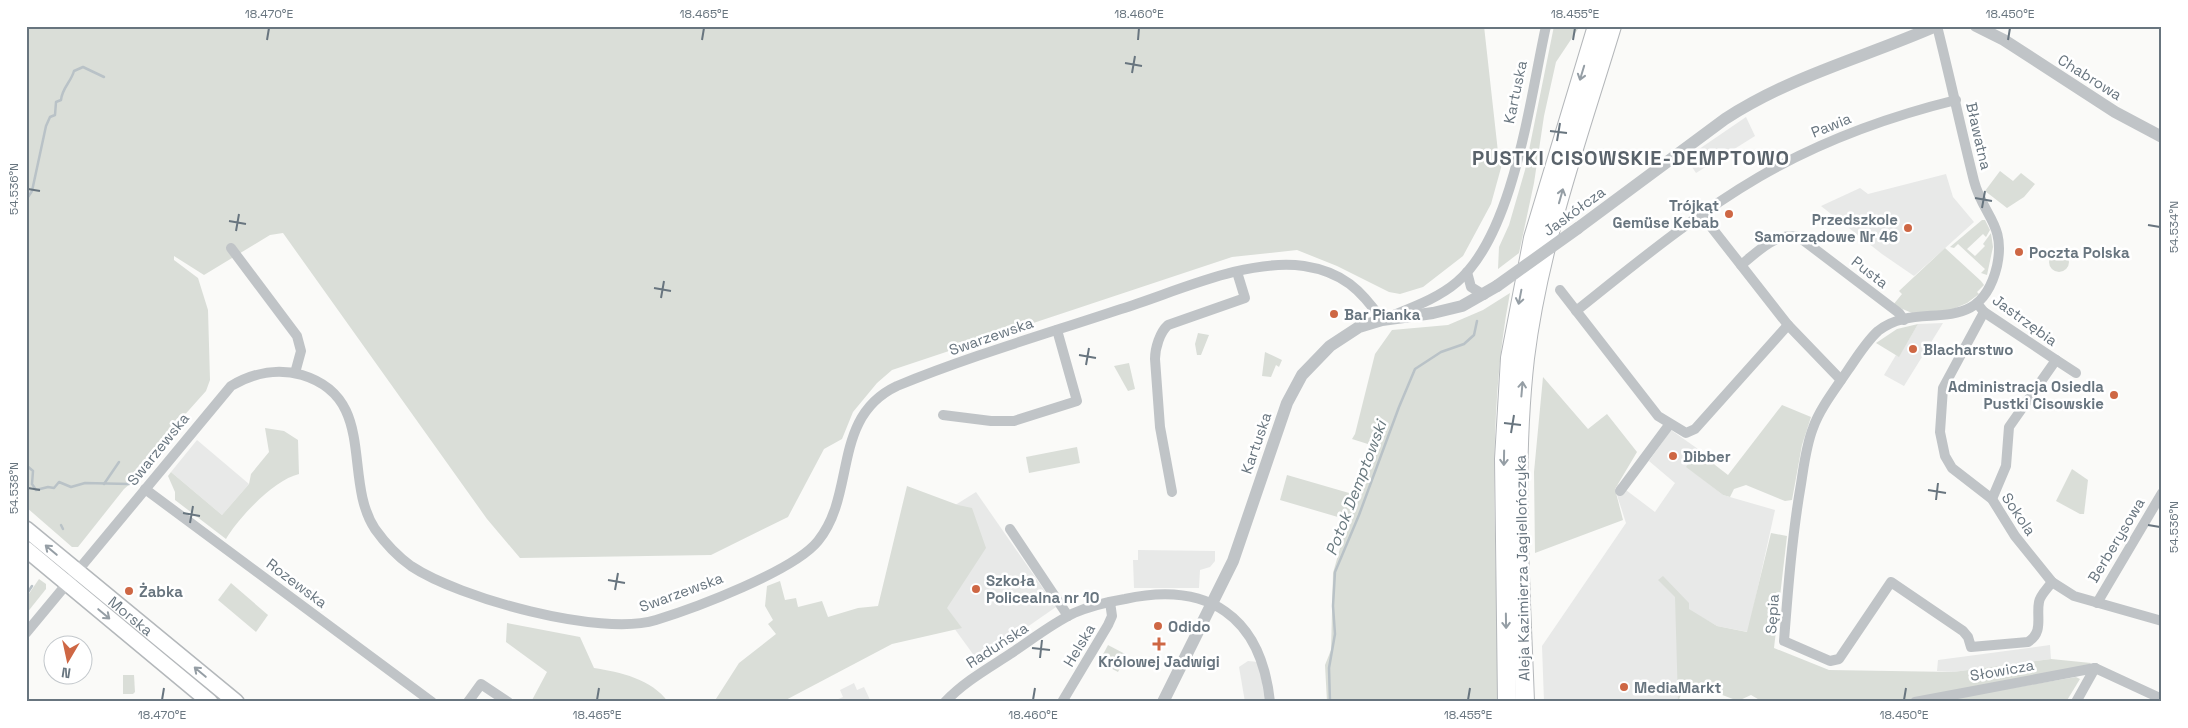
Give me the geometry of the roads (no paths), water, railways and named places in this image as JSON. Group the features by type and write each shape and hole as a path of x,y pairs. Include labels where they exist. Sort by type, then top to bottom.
{"highway":[{"name":"Aleja Kazimierza Jagiellończyka","path":"1508,702 1504,459 1510,358 1523,283 1534,238 1597,26"},
{"name":"Aleja Kazimierza Jagiellończyka","path":"1525,702 1521,595 1519,445 1522,393 1530,328 1550,234 1612,26"},
{"path":"1521,595 1534,644 1537,702"}],"main road":[{"name":"Morska","path":"26,529 236,702"},
{"name":"Morska","path":"26,549 210,702"}],"street":[{"name":"Kartuska","path":"1163,702 1233,561 1287,403 1296,385 1318,357 1342,337 1359,327 1382,320 1443,292 1467,272 1490,242 1508,193 1546,26"},
{"name":"Bławatna","path":"1937,26 1976,187 1996,225 1999,239 1994,276 1984,295 1977,302"},
{"name":"Jaskółcza","path":"1382,320 1462,306 1484,295 1725,119 1755,101 1798,79 1937,26"},
{"name":"Chabrowa","path":"1976,26 2004,40 2098,102 2162,137"},
{"name":"Chabrowa","path":"1991,26 2004,40"},
{"name":"Pawia","path":"1576,311 1702,214 1758,177 1821,145 1903,113 1956,100"},
{"path":"1702,214 1788,325 1841,380"},
{"name":"Pusta","path":"1741,264 1775,238 1799,237 1899,313 1904,320"},
{"path":"231,248 297,336 301,351 295,373"},
{"name":"Swarzewska","path":"26,633 231,386 244,378 263,373 295,373 324,386 342,404 353,428 360,487 367,515 384,542 410,565 433,579 485,600 589,622 624,625 653,621 674,614 777,571 806,553 824,533 833,516 854,430 872,404 883,394 917,378 1057,330 1238,272 1282,265 1326,271 1349,282 1360,291 1382,320"},
{"path":"1172,492 1160,427 1155,359 1157,348 1164,329 1168,325 1246,298 1238,272"},
{"path":"1467,272 1471,288 1484,295"},
{"path":"1560,290 1642,398 1658,416 1680,431 1692,433 1788,325"},
{"name":"Jastrzębia","path":"1977,302 1984,312 2076,373"},
{"name":"Sępia","path":"1977,302 1949,315 1904,320 1879,331 1841,380 1817,419 1810,438 1795,524 1784,641 1830,661 1839,659 1891,582 1963,631 1968,637 1971,648 2028,642 2034,638 2039,628 2039,600 2052,582"},
{"name":"Sokola","path":"1984,312 1946,379 1941,398 1940,432 1948,463 1992,499 2015,536 2052,582 2067,594 2162,621"},
{"name":"Swarzewska","path":"943,415 991,422 1014,421 1077,401 1057,330"},
{"name":"Jastrzębia","path":"1992,499 2006,466 2009,427 2056,360"},
{"path":"1620,490 1669,424"},
{"name":"Rozewska","path":"145,489 432,702"},
{"name":"Berberysowa","path":"2097,604 2162,493"},
{"path":"1010,529 1068,616"},
{"name":"Raduńska","path":"945,702 968,681 1068,616 1110,602 1154,594 1174,594 1198,597 1230,613 1251,637 1263,663 1270,702"},
{"name":"Helska","path":"1062,702 1108,625 1112,616 1110,602"},
{"path":"2076,702 2095,668 2162,700"},
{"name":"Słowicza","path":"1915,702 2095,668"},
{"path":"468,702 481,684 508,702"}],"waterway":[{"path":"26,200 32,191 46,126 50,117 55,115 56,102 61,100 74,71 83,67 104,77"},
{"name":"Potok Demptowski","path":"1330,702 1329,668 1335,634 1333,606 1335,572 1415,369 1441,352 1464,344 1474,335 1477,321"},
{"path":"104,484 119,462"},
{"path":"26,465 33,471 32,484 36,490 48,487 54,488 59,482 71,487 85,483 129,484"},
{"path":"61,525 63,529"},
{"path":"26,595 32,586"}],"place":[{"name":"Trójkąt Gemüse Kebab","path":"1729,214"},
{"name":"Przedszkole Samorządowe Nr 46","path":"1908,228"},
{"name":"Poczta Polska","path":"2019,252"},
{"name":"Bar Pianka","path":"1334,314"},
{"name":"Blacharstwo","path":"1913,349"},
{"name":"Administracja Osiedla Pustki Cisowskie","path":"2114,395"},
{"name":"Dibber","path":"1673,456"},
{"name":"Szkoła Policealna nr 10","path":"976,589"},
{"name":"Żabka","path":"129,591"},
{"name":"Odido","path":"1158,626"},
{"name":"Królowej Jadwigi","path":"1159,644"},
{"name":"MediaMarkt","path":"1624,687"}],"district":[{"name":"PUSTKI CISOWSKIE-DEMPTOWO","path":"1631,158"}]}
